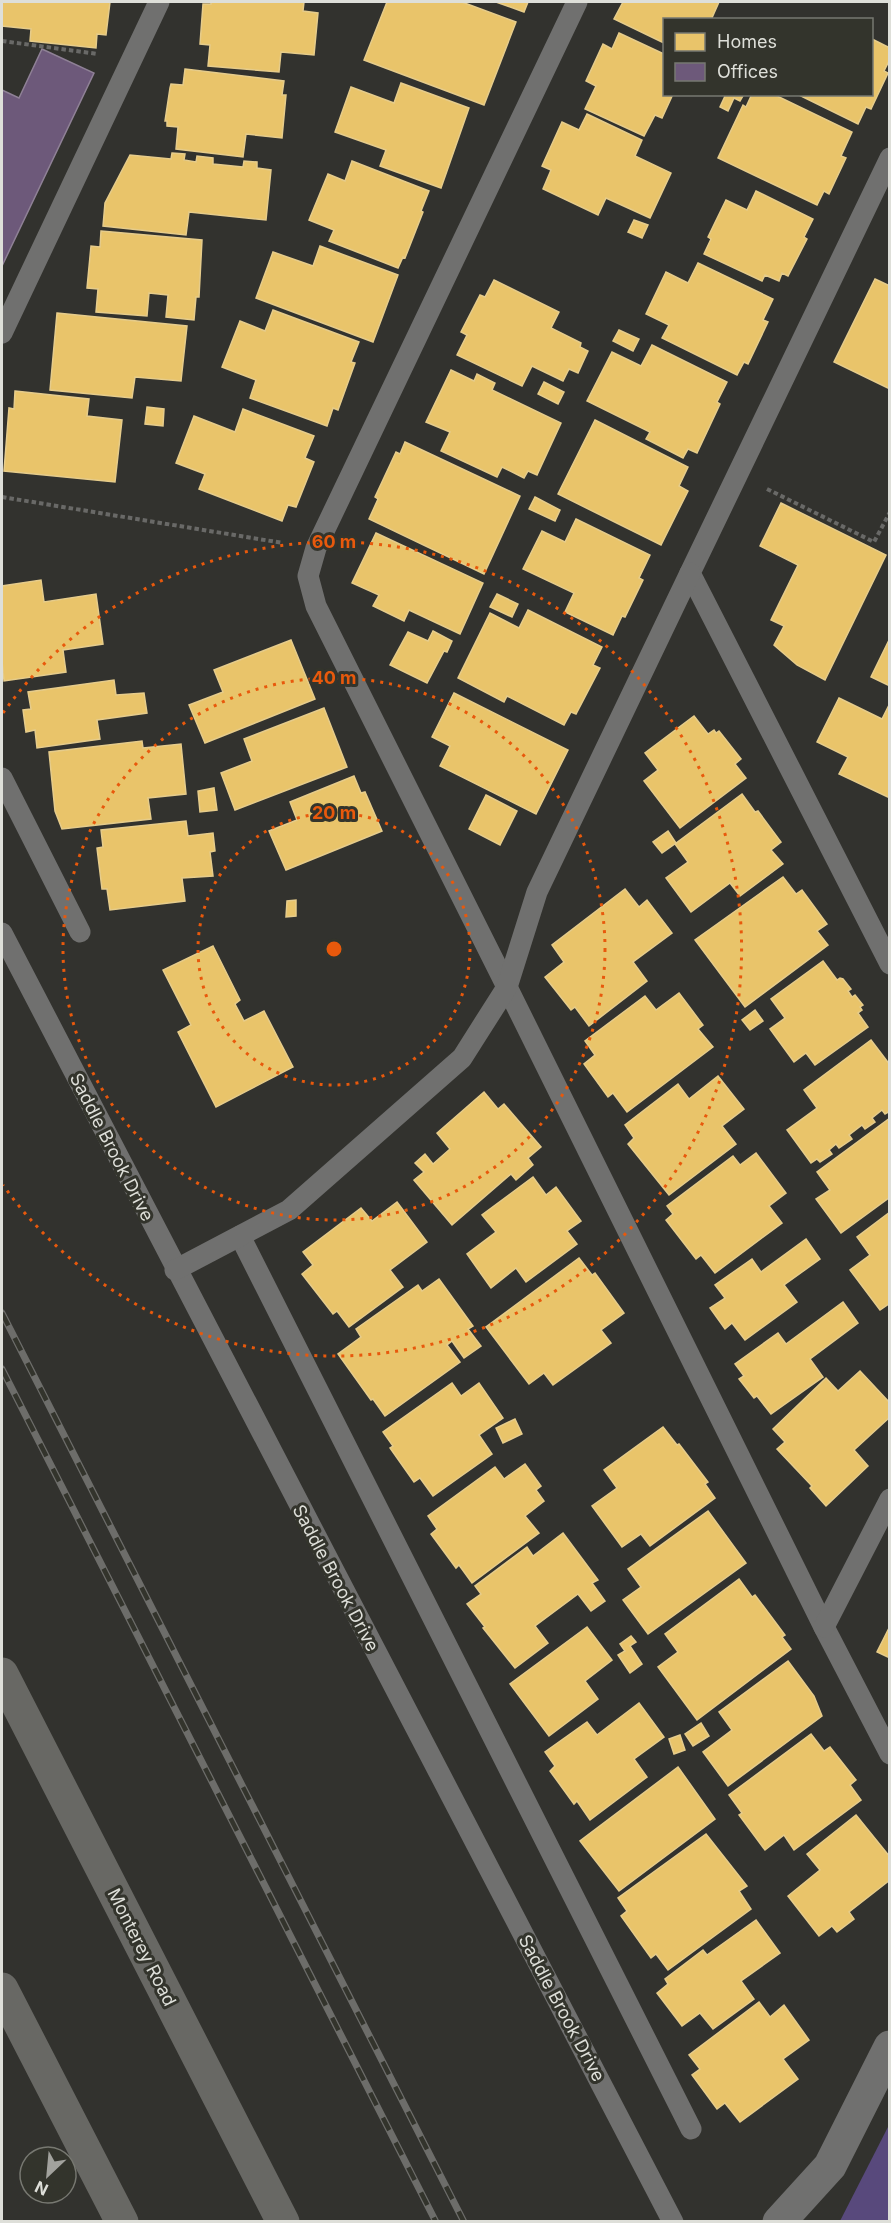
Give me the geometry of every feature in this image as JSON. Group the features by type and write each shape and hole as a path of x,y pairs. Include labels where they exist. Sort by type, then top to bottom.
{"main road":[{"name":"Monterey Road","path":"2,1674 282,2222"},
{"path":"2,1989 122,2222"}],"street":[{"path":"779,2222 830,2166 890,2047"}],"lane":[{"path":"2,333 159,2"},
{"path":"577,2 316,548 308,576 315,606 507,987 824,1627 890,1754"},
{"path":"175,1269 289,1210 462,1058 507,987 537,892 890,158"},
{"path":"690,573 889,961"},
{"path":"2,778 80,932"},
{"name":"Saddle Brook Drive","path":"2,933 673,2222"},
{"path":"240,1236 691,2129"},
{"path":"824,1627 890,1499"}],"path":[{"path":"2,41 132,58"},
{"path":"737,474 874,542 890,512"},
{"path":"2,497 316,548"}],"shaded area":[{"path":"889,2125 889,2221 840,2221"}],"building: Homes":[{"path":"2,2 110,2 106,35 97,34 96,48 30,41 31,29 2,26"},
{"path":"211,2 304,2 303,11 318,13 314,55 281,52 279,72 208,66 210,45 200,44 203,4 211,4"},
{"path":"387,2 462,2 516,22 484,105 364,60"},
{"path":"496,2 528,2 524,12"},
{"path":"623,2 719,2 712,18 663,18 663,43 614,19"},
{"path":"619,33 663,54 663,96 672,96 662,118 655,115 644,136 585,109 596,86 586,81 603,44 612,49"},
{"path":"873,40 890,48 890,59 884,71 888,73 871,109 866,107 858,124 801,96 873,96"},
{"path":"185,69 284,81 282,95 286,95 282,138 246,134 243,157 176,149 178,127 167,126 167,121 165,121 171,84 183,85"},
{"path":"401,83 469,108 441,188 380,166 386,150 335,132 351,87 394,103"},
{"path":"725,96 743,96 740,101 734,98 728,111 720,107"},
{"path":"751,96 777,96 852,132 841,156 846,158 829,194 824,191 817,205 718,158 743,105 746,107"},
{"path":"587,114 642,140 635,156 671,173 650,218 606,198 598,215 543,189 551,170 542,166 562,122 579,130"},
{"path":"172,153 185,154 184,160 196,162 197,156 213,158 213,164 243,167 244,161 257,162 257,168 271,170 266,220 189,212 186,235 103,226 105,203 130,155 171,159"},
{"path":"352,161 429,191 405,258 403,257 398,268 329,241 334,230 309,220 328,174 345,181"},
{"path":"756,191 813,219 804,237 807,239 788,276 782,273 779,281 765,275 762,281 704,254 711,239 708,237 726,200 747,210"},
{"path":"634,220 648,225 642,238 628,232"},
{"path":"101,231 202,240 199,297 196,297 194,320 166,317 168,295 149,293 147,316 96,312 98,289 87,288 91,246 100,247"},
{"path":"320,246 398,275 373,342 256,298 273,252 313,266"},
{"path":"698,263 773,299 763,320 768,322 748,364 744,362 737,375 662,338 669,325 646,314 666,272 688,283"},
{"path":"875,279 890,286 890,389 834,362"},
{"path":"494,280 559,312 551,328 581,343 580,347 588,351 578,373 569,369 563,381 532,366 522,386 457,355 467,335 461,332 480,295 485,297"},
{"path":"273,310 359,342 351,362 355,363 338,410 333,408 327,426 250,398 256,380 222,367 240,321 265,331"},
{"path":"57,313 187,326 181,381 135,377 132,398 50,390"},
{"path":"619,330 639,339 633,351 613,341"},
{"path":"652,345 727,382 717,402 720,404 697,453 688,449 683,458 646,439 650,432 587,401 612,352 641,366"},
{"path":"451,370 474,381 477,374 495,383 492,390 561,423 537,475 528,471 524,478 502,467 497,477 441,451 450,432 426,422"},
{"path":"544,382 564,392 558,404 538,394"},
{"path":"15,391 89,399 87,416 122,420 115,482 4,471 9,408 14,409"},
{"path":"147,407 164,409 163,426 145,424"},
{"path":"243,409 314,436 305,458 314,462 296,507 288,505 282,521 199,489 205,474 176,463 194,416 235,432"},
{"path":"595,420 688,467 679,486 688,491 661,545 558,494"},
{"path":"405,442 520,496 484,574 369,519 378,499 375,497 396,452 400,454"},
{"path":"535,497 560,510 555,521 529,509"},
{"path":"781,503 886,555 825,680 797,665 774,645 784,626 771,620 798,565 760,546"},
{"path":"576,519 650,555 639,578 643,580 625,617 622,616 613,635 565,612 574,593 523,569 542,531 565,542"},
{"path":"376,533 483,583 460,634 409,610 404,621 373,606 379,595 352,583"},
{"path":"41,580 44,602 96,594 103,644 63,650 66,672 4,681 2,586"},
{"path":"497,594 518,604 512,617 490,607"},
{"path":"528,610 602,647 593,665 600,668 576,714 571,712 564,725 507,696 504,702 458,678 490,613 519,628"},
{"path":"433,631 452,641 427,683 390,665 408,632 428,641"},
{"path":"890,638 890,686 871,677"},
{"path":"291,640 315,699 205,743 189,705 223,692 214,670"},
{"path":"114,680 116,695 144,693 147,713 97,720 100,739 37,748 35,730 26,732 23,710 31,709 28,692"},
{"path":"454,693 568,750 536,814 440,766 450,746 432,737"},
{"path":"839,698 882,719 890,703 890,798 839,774 848,757 817,742"},
{"path":"324,708 347,767 235,810 221,773 252,761 244,739"},
{"path":"694,716 708,734 714,730 716,733 719,731 741,759 735,764 746,778 680,828 644,781 658,770 645,753"},
{"path":"142,741 143,748 181,744 186,794 148,798 151,819 62,829 55,811 49,752"},
{"path":"354,776 361,793 365,792 382,831 286,870 269,831 297,820 290,802"},
{"path":"214,788 217,810 200,812 198,791"},
{"path":"742,794 781,842 771,850 783,864 740,896 730,883 691,912 666,878 688,862 675,844"},
{"path":"486,795 517,811 500,845 469,829"},
{"path":"186,821 188,836 213,833 215,851 210,852 213,876 182,878 185,901 110,910 107,889 102,889 97,848 103,847 101,830"},
{"path":"668,831 676,843 662,853 653,842"},
{"path":"783,877 796,894 802,890 827,924 817,931 828,945 745,1007 695,940"},
{"path":"625,889 639,907 647,900 672,933 633,962 647,981 589,1026 575,1007 571,1010 545,977 564,962 552,945"},
{"path":"296,900 296,916 286,917 287,901"},
{"path":"213,946 240,1000 235,1004 244,1021 264,1011 293,1067 216,1107 178,1032 191,1025 163,970"},
{"path":"823,961 837,980 843,979 851,989 848,991 852,997 855,995 863,1005 860,1007 862,1010 858,1013 868,1027 815,1065 806,1053 794,1062 770,1029 785,1018 771,999"},
{"path":"679,993 703,1025 698,1029 713,1047 627,1112 613,1093 608,1097 584,1064 595,1055 585,1041 645,996 656,1010"},
{"path":"755,1010 763,1021 750,1030 742,1020"},
{"path":"871,1040 890,1065 890,1111 885,1114 882,1110 872,1118 875,1122 865,1129 862,1125 849,1135 852,1139 839,1148 836,1144 829,1150 832,1154 820,1162 817,1159 811,1163 787,1130 817,1108 804,1090"},
{"path":"718,1076 744,1109 722,1126 736,1144 669,1195 628,1144 634,1138 625,1125 678,1084 689,1099"},
{"path":"484,1092 498,1109 504,1104 541,1147 528,1158 533,1165 516,1180 511,1174 452,1225 414,1180 424,1172 415,1163 425,1154 433,1164 450,1149 437,1133"},
{"path":"890,1118 890,1197 841,1233 816,1199 830,1190 817,1172"},
{"path":"756,1153 786,1193 769,1206 782,1223 715,1273 701,1255 696,1259 666,1220 673,1214 667,1206 733,1156 740,1165"},
{"path":"533,1177 546,1195 556,1187 581,1221 567,1231 577,1244 526,1282 516,1268 491,1288 467,1254 496,1232 482,1215"},
{"path":"397,1202 427,1242 390,1270 403,1287 349,1327 337,1311 333,1314 302,1274 313,1265 303,1252 361,1208 372,1221"},
{"path":"890,1212 890,1303 880,1310 850,1270 870,1255 857,1237"},
{"path":"806,1239 820,1259 784,1285 797,1302 745,1340 732,1323 725,1329 710,1308 725,1298 715,1285 752,1259 761,1272"},
{"path":"579,1258 592,1275 595,1273 624,1313 601,1330 611,1343 553,1385 544,1373 529,1384 486,1327"},
{"path":"439,1279 473,1326 468,1329 481,1346 464,1358 452,1341 447,1345 460,1362 385,1416 338,1354 361,1337 356,1329 418,1285 422,1291"},
{"path":"843,1302 858,1323 810,1359 823,1377 771,1414 757,1396 754,1398 739,1379 744,1376 735,1364 778,1333 786,1344"},
{"path":"860,1371 890,1403 890,1417 854,1450 868,1466 826,1506 810,1488 812,1486 777,1449 785,1442 773,1429 826,1378 838,1391"},
{"path":"452,1383 461,1396 479,1383 503,1418 479,1435 492,1454 433,1496 420,1478 414,1482 390,1448 393,1446 383,1432"},
{"path":"515,1419 522,1434 503,1443 496,1428"},
{"path":"663,1427 708,1482 705,1484 715,1498 650,1546 641,1534 622,1547 592,1506 617,1488 604,1470"},
{"path":"525,1464 541,1486 536,1490 544,1501 525,1516 539,1533 472,1583 459,1565 456,1568 431,1534 437,1529 428,1516 495,1467 504,1479"},
{"path":"708,1511 746,1563 648,1634 623,1600 641,1587 628,1569"},
{"path":"563,1533 598,1580 592,1583 605,1601 591,1611 578,1594 535,1626 548,1643 515,1668 467,1604 481,1594 475,1586 527,1547 533,1556"},
{"path":"739,1579 752,1597 755,1595 785,1635 782,1637 791,1649 697,1720 658,1667 678,1652 665,1634"},
{"path":"890,1626 890,1658 877,1652"},
{"path":"587,1627 612,1660 585,1681 598,1699 549,1736 510,1684"},
{"path":"631,1636 636,1642 630,1646 642,1664 630,1673 618,1655 625,1651 620,1644"},
{"path":"788,1661 814,1696 822,1716 728,1786 703,1752 732,1730 719,1712"},
{"path":"639,1703 664,1737 634,1759 647,1777 590,1820 577,1801 574,1804 550,1771 555,1766 545,1752 587,1722 597,1735"},
{"path":"701,1723 709,1736 693,1746 685,1734"},
{"path":"811,1734 824,1751 830,1747 856,1780 850,1785 861,1800 794,1850 784,1835 765,1850 739,1815 742,1813 729,1795"},
{"path":"680,1735 685,1750 674,1754 669,1739"},
{"path":"678,1767 715,1819 619,1891 580,1841"},
{"path":"856,1815 890,1857 890,1880 849,1912 854,1919 837,1932 832,1926 819,1936 788,1896 820,1870 807,1854"},
{"path":"706,1834 747,1886 739,1891 751,1909 668,1970 656,1954 651,1958 621,1916 627,1911 618,1898"},
{"path":"756,1920 780,1953 741,1981 754,1999 713,2029 700,2013 682,2026 657,1993 668,1984 665,1979 703,1950 707,1955"},
{"path":"759,2002 770,2017 784,2005 809,2040 783,2059 798,2079 740,2122 725,2103 717,2109 692,2075 700,2069 689,2055"}],"building: Offices":[{"path":"42,49 94,73 2,266 2,90 19,98"}],"railway":[{"path":"2,1313 464,2222"},
{"path":"2,1369 436,2222"}]}
